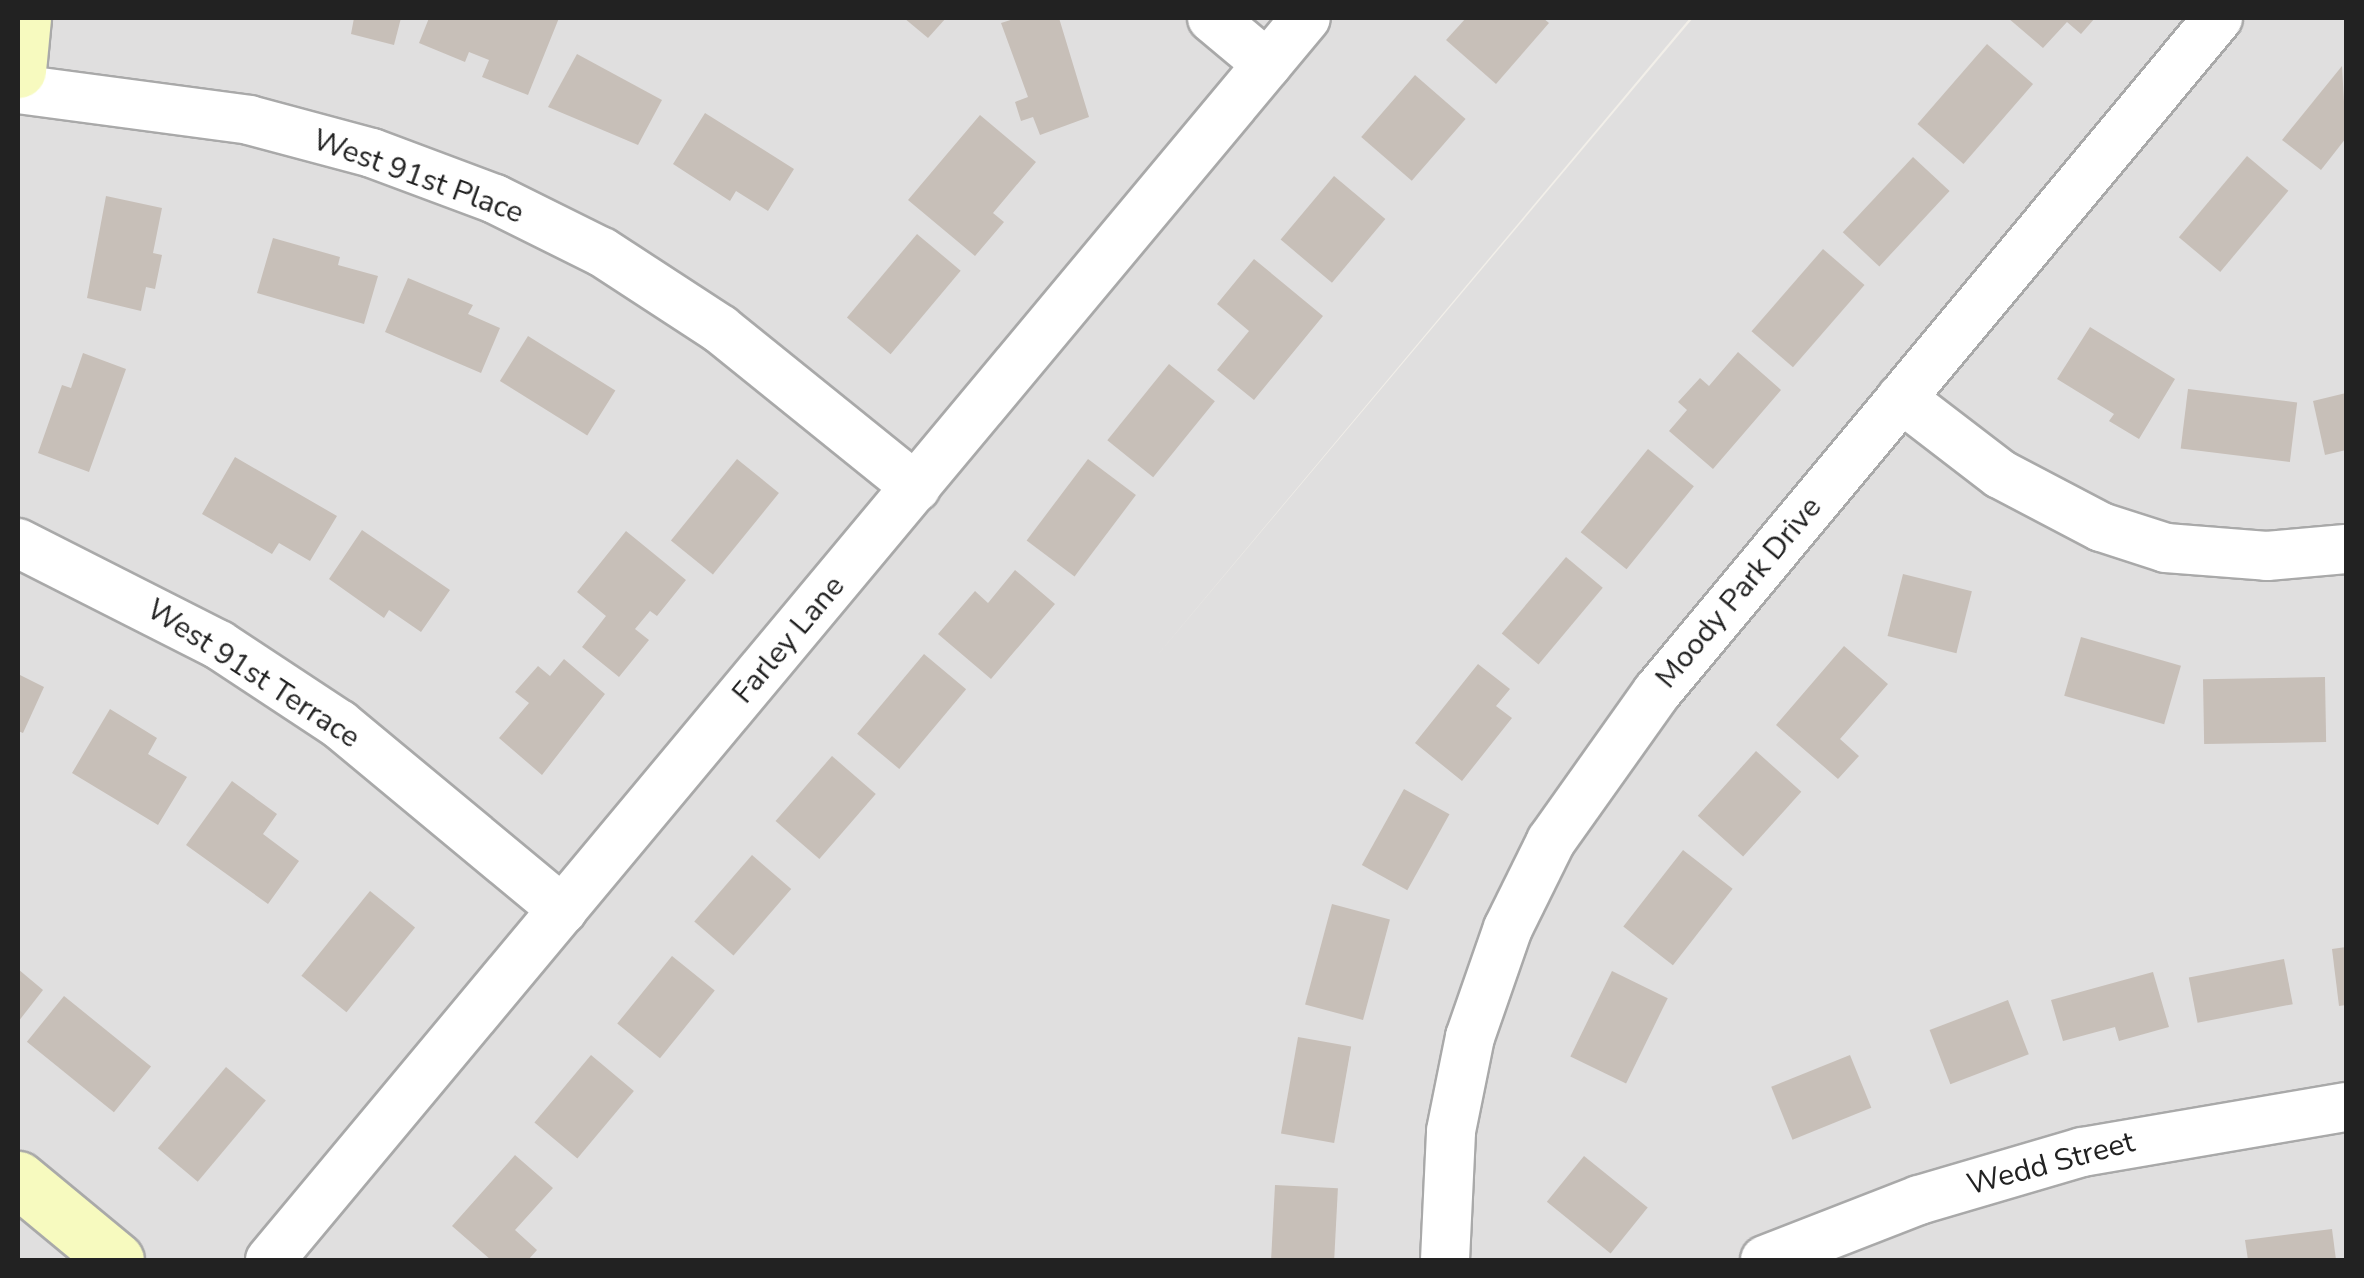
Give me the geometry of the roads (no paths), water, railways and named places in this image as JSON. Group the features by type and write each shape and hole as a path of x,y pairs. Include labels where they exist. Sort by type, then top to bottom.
{"street":[{"path":"18,70 23,18"},
{"path":"1212,18 1267,64"},
{"name":"Farley Lane","path":"270,1260 1306,18"},
{"name":"Moody Park Drive","path":"1445,1260 1451,1131 1470,1037 1508,928 1551,842 1657,692 2218,18"},
{"name":"West 91st Place","path":"18,90 249,120 372,153 496,199 602,252 720,329 916,487"},
{"path":"1901,398 2000,474 2100,528 2166,548 2250,555 2346,549"},
{"name":"West 91st Terrace","path":"18,542 219,645 339,724 563,910"},
{"name":"Wedd Street","path":"1765,1260 1919,1200 2082,1152 2346,1107"},
{"path":"18,1179 116,1260"}]}
